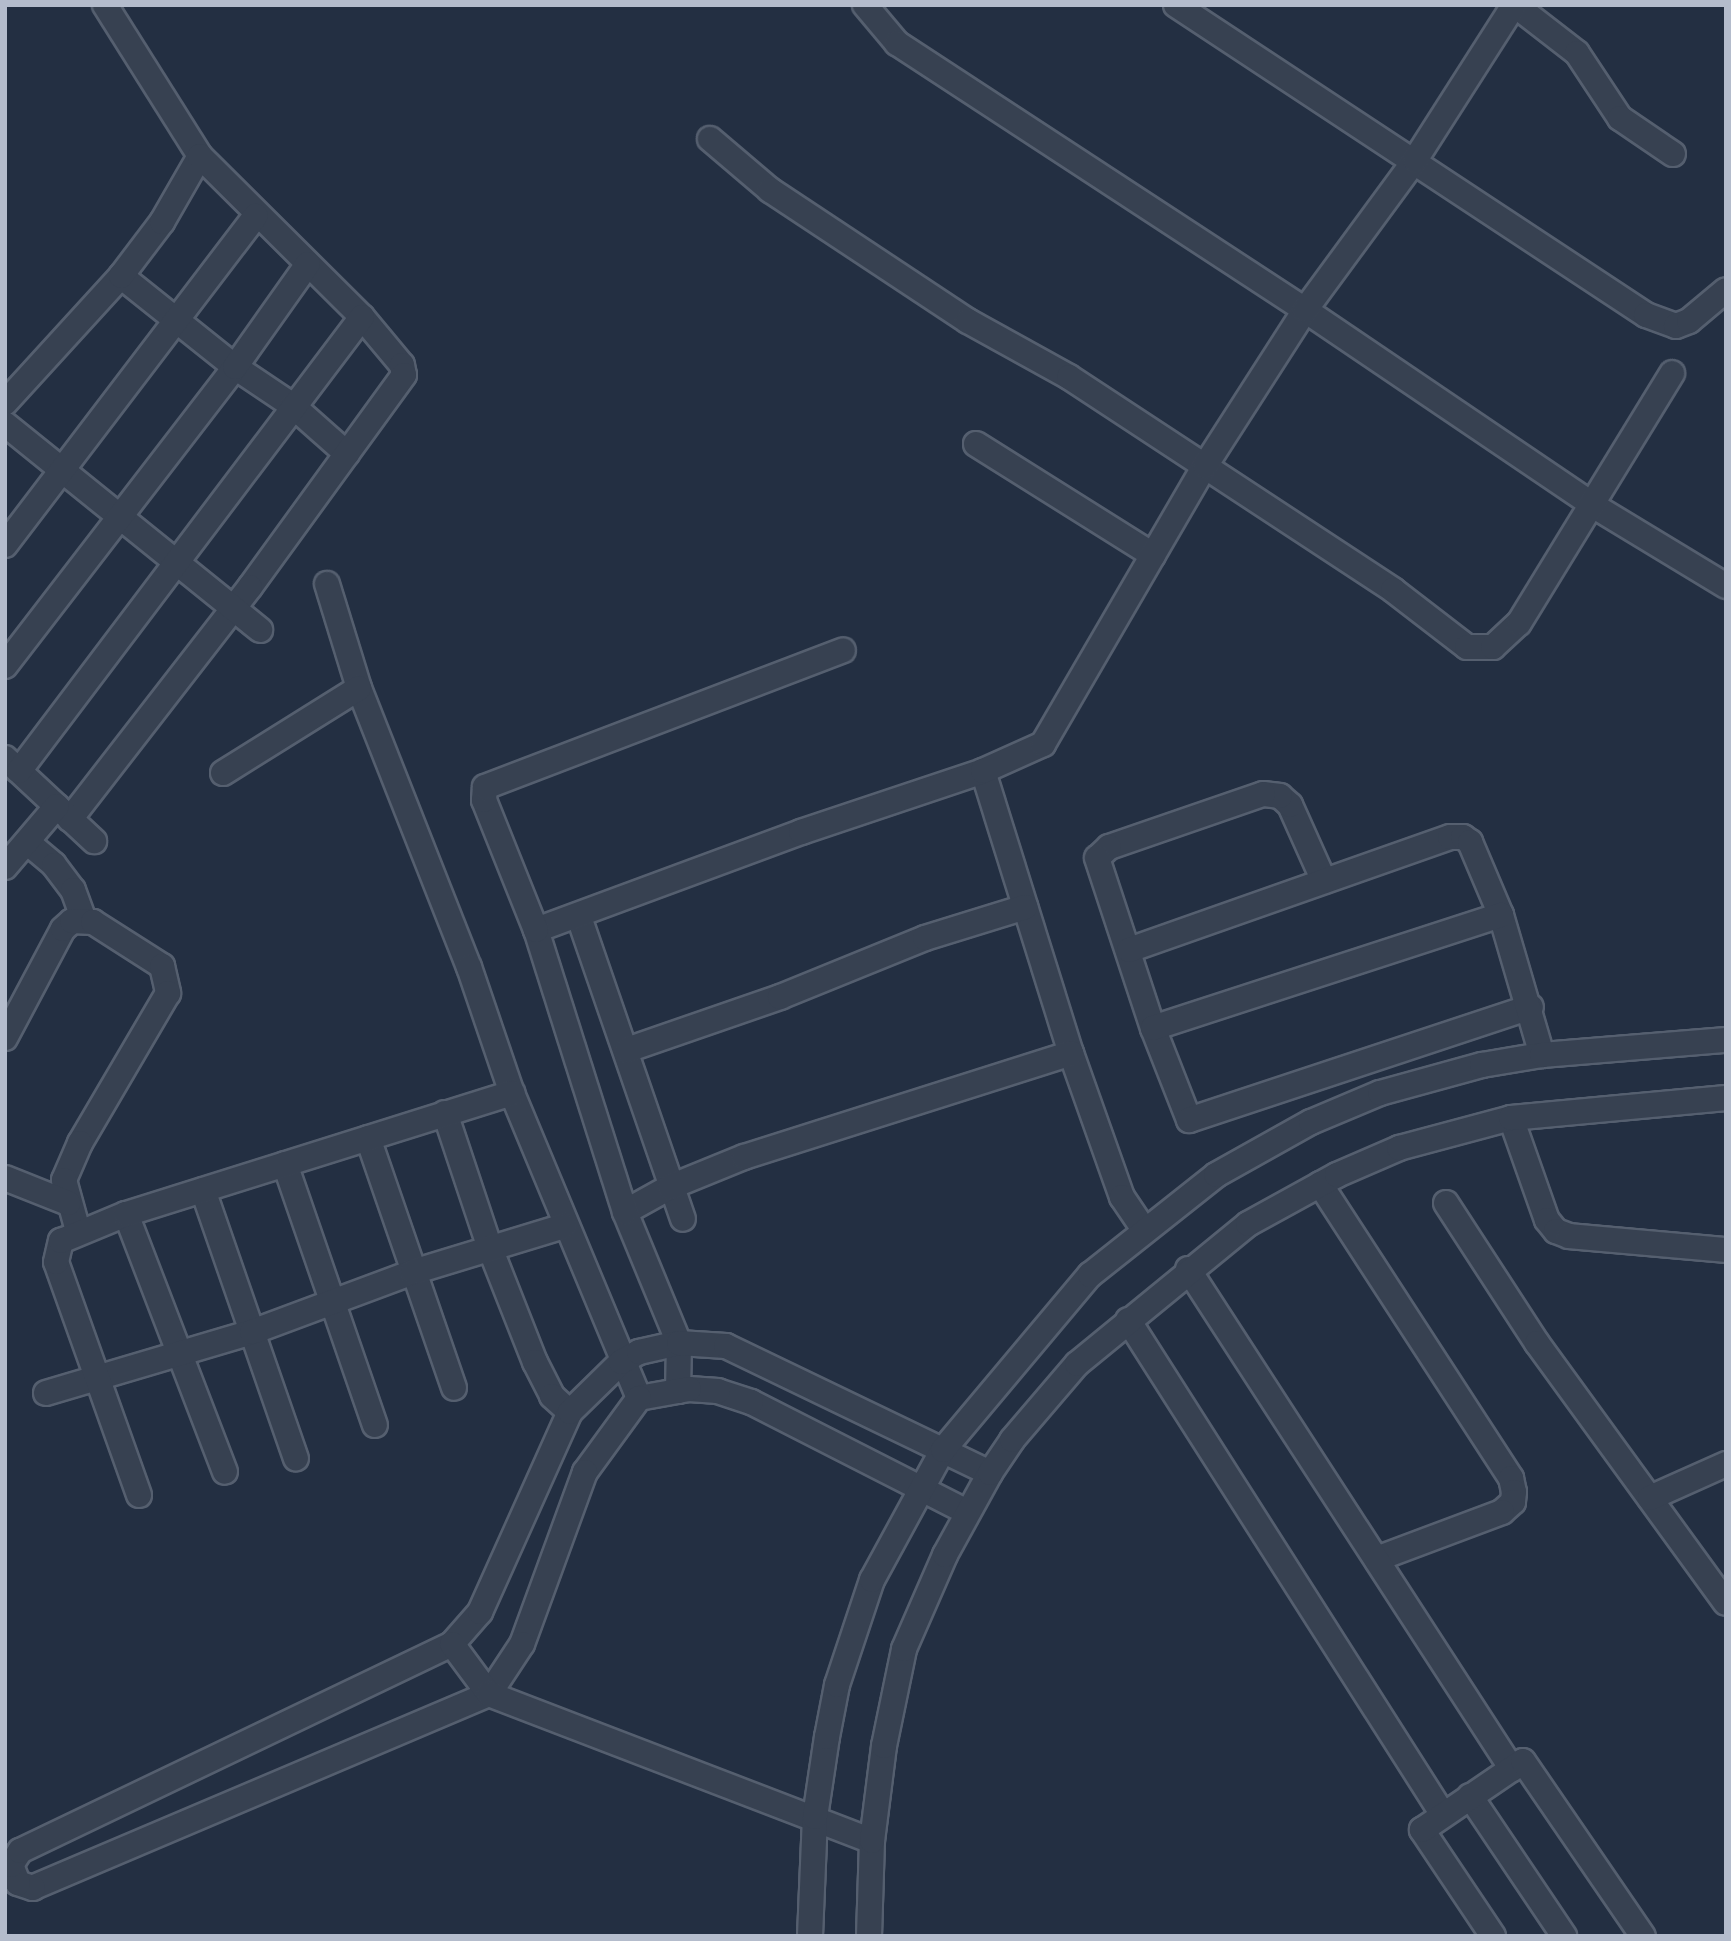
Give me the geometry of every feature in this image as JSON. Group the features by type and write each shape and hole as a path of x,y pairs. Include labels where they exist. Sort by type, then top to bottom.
{"street":[{"path":"5,867 27,842 64,812 233,607 404,375 402,365 362,317 256,216 200,156 105,5"},
{"path":"865,5 897,43 1305,310 1594,506 1726,586"},
{"path":"1176,5 1415,160 1599,287 1664,323 1676,326 1689,321 1726,290"},
{"path":"536,930 579,917 743,852 982,771 1043,744 1205,466 1305,310 1415,160 1515,5 1577,53 1620,118 1673,154"},
{"path":"710,139 769,190 933,298 1069,377 1205,466 1393,590 1453,640 1481,650 1507,638 1519,623 1594,506 1672,373"},
{"path":"200,156 162,222 6,420 62,470 260,630"},
{"path":"5,545 179,323 256,216"},
{"path":"5,666 235,368 308,264"},
{"path":"121,276 235,368 293,406 347,454"},
{"path":"94,841 12,764 175,561 362,317"},
{"path":"976,444 1153,555"},
{"path":"327,584 359,688 469,967 512,1093 564,1226 621,1362 639,1398"},
{"path":"678,1391 679,1343 625,1212 536,930 484,800 489,782 843,650"},
{"path":"223,773 359,688"},
{"path":"982,771 1071,1053 1122,1197 1144,1230"},
{"path":"1324,881 1290,805 1280,796 1262,794 1102,850 1097,864 1129,950 1153,1028 1182,1111 1195,1121 1531,1007"},
{"path":"1129,950 1457,836 1470,842 1501,915 1531,1007 1542,1055"},
{"path":"27,842 61,874 83,918 162,966 168,993 69,1166 64,1180 68,1203 78,1231"},
{"path":"627,1050 779,997 925,938 1026,907"},
{"path":"1153,1028 1501,915"},
{"path":"579,917 683,1219"},
{"path":"5,1038 63,929 83,918"},
{"path":"810,1936 815,1817 837,1685 872,1580 918,1490 943,1450 1090,1275 1216,1175 1311,1122 1434,1077 1542,1055 1726,1040"},
{"path":"625,1212 670,1187 744,1157 1071,1053"},
{"path":"139,1495 56,1262 61,1241 78,1231 126,1214 512,1093"},
{"path":"869,1936 872,1841 884,1746 904,1649 967,1511 990,1473 1051,1393 1128,1320 1188,1269 1248,1224 1320,1184 1399,1148 1511,1118 1726,1098"},
{"path":"445,1114 490,1248 545,1383 569,1412"},
{"path":"1511,1118 1547,1220 1556,1231 1569,1236 1726,1250"},
{"path":"368,1138 454,1388"},
{"path":"285,1164 375,1425"},
{"path":"5,1178 68,1203"},
{"path":"1320,1184 1511,1478 1514,1492 1513,1502 1502,1511 1376,1559"},
{"path":"203,1189 296,1458"},
{"path":"1446,1203 1537,1343 1726,1603"},
{"path":"126,1214 226,1472"},
{"path":"46,1393 252,1332 413,1272 564,1226"},
{"path":"1188,1269 1512,1769"},
{"path":"1128,1320 1442,1813"},
{"path":"967,1511 918,1490 751,1402 718,1391 678,1391 639,1398 585,1472 522,1644 489,1694 33,1888 18,1883 11,1860 20,1852 452,1644 480,1612 569,1412 621,1362 639,1352 679,1343 726,1346 990,1473"},
{"path":"1650,1498 1726,1464"},
{"path":"452,1644 489,1694 872,1841"},
{"path":"1493,1936 1422,1830 1442,1813 1523,1761 1643,1936"},
{"path":"1470,1796 1564,1936"}]}
